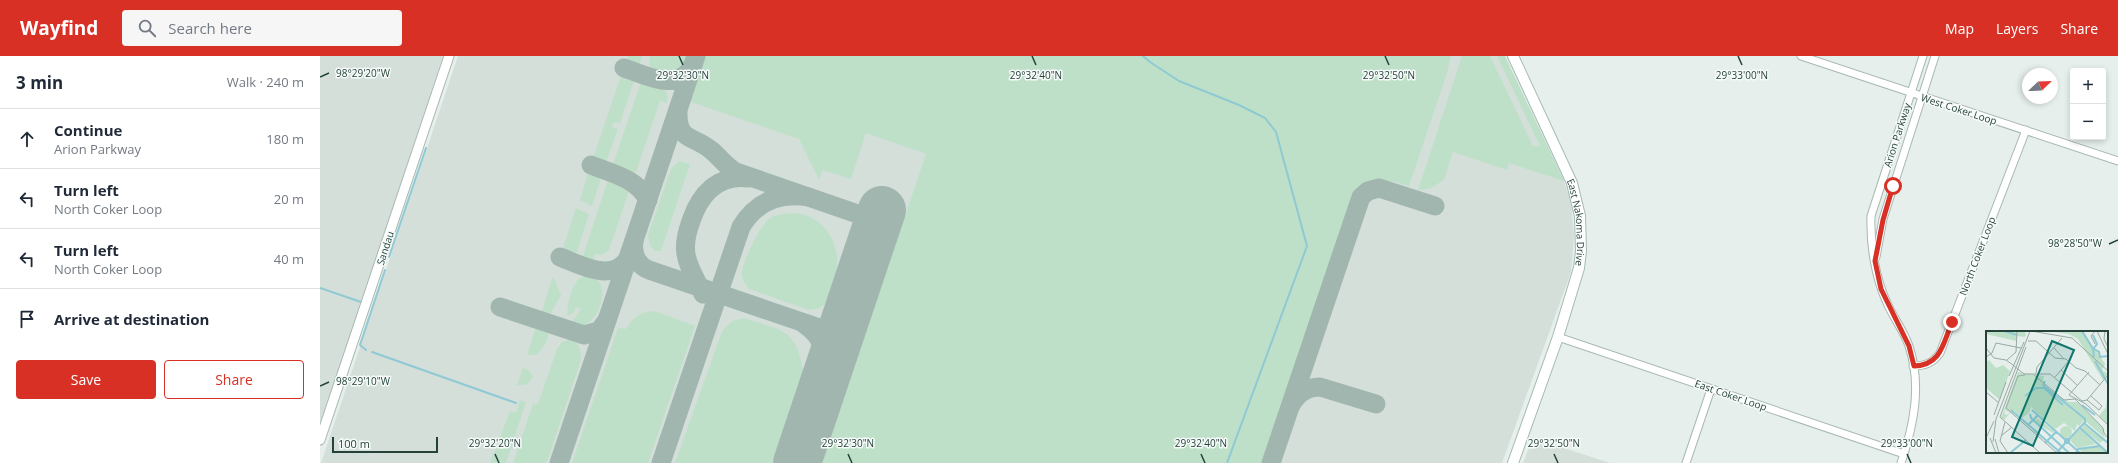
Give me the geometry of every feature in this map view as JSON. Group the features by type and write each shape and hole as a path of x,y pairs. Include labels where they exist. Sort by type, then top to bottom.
{"main road":[{"name":"East Nakoma Drive","path":"1513,56 1565,167 1577,199 1582,234 1579,268 1558,337 1513,463"}],"street":[{"name":"Sandau","path":"320,440 449,56"},
{"name":"West Coker Loop","path":"1801,56 2118,161"},
{"name":"Arion Parkway","path":"1901,463 1912,426 1915,405 1914,366 1909,346 1881,289 1870,237 1871,216 1923,56"},
{"name":"Arion Parkway","path":"1875,261 1883,220 1935,56"},
{"name":"North Coker Loop","path":"1914,366 1925,366 1940,353 2026,130"},
{"name":"East Coker Loop","path":"1558,337 1904,454"},
{"path":"1686,463 1712,389"}],"shaded area":[{"path":"320,56 443,56 320,427"},
{"path":"458,56 1504,56 1562,176 1571,201 1574,237 1571,272 1502,463 321,463"},
{"path":"1533,438 1610,463 1523,463"}],"green space":[{"path":"628,56 642,56 639,66 626,62"},
{"path":"650,56 689,56 683,69 671,75 652,69 649,64"},
{"path":"703,56 1451,56 1447,73 1409,186 1379,180 1372,181 1360,188 1353,195 1262,463 822,463 926,154 866,133 851,179 822,170 819,180 799,139 688,101"},
{"path":"1462,56 1490,56 1533,146 1540,146 1497,56 1505,56 1564,181 1509,163 1507,170 1453,152 1444,180 1429,189 1418,190"},
{"path":"622,73 631,76 634,81 620,123 614,122 612,127 618,129 605,165 595,161 593,158"},
{"path":"645,80 662,87 665,90 667,93 667,103 660,101 636,172 629,173 612,167 640,85"},
{"path":"679,161 690,164 661,251 655,251 650,245 648,235 671,169"},
{"path":"591,171 602,175 592,206 580,200 588,173"},
{"path":"609,177 627,184 630,188 609,250 602,255 595,254 592,262 582,259"},
{"path":"576,208 589,214 576,255 562,251"},
{"path":"793,213 803,214 820,223 826,230 835,246 837,256 836,274 824,305 817,309 809,310 749,289 742,276 743,267 749,252 765,223 775,216"},
{"path":"589,274 597,279 602,288 602,298 600,308 594,317 588,323 580,326 571,323 581,309 576,307 574,312 568,316 568,303 577,281"},
{"path":"553,276 561,295 551,313 541,314"},
{"path":"650,311 658,312 695,326 648,463 572,463 618,328 626,329 635,317"},
{"path":"744,318 768,325 786,334 792,339 801,358 803,373 772,463 675,463 722,331 732,321"},
{"path":"536,327 548,333 547,341 540,352 536,355 527,355"},
{"path":"568,340 575,342 579,347 581,360 548,459 545,463 513,463 533,403 538,404 557,349 562,342"},
{"path":"523,368 529,370 533,377 526,385 517,385"},
{"path":"520,400 526,402 506,463 490,463 510,411 516,413"}],"waterway":[{"path":"1143,56 1179,81 1239,105 1265,118 1276,132 1307,246 1227,463"},
{"path":"389,257 426,148"},
{"path":"366,350 360,345 385,270"},
{"path":"320,288 364,303"},
{"path":"372,352 516,403"}],"taxiway":[{"path":"559,463 696,56"},
{"path":"624,68 652,78 671,81 679,79 687,74 693,65"},
{"path":"678,111 678,121 683,133 711,150 736,172 878,221"},
{"path":"591,165 616,174 630,182 637,187 648,200"},
{"path":"703,294 693,274 685,250 687,233 695,211 705,194 719,183 728,179 749,178"},
{"path":"1271,463 1361,197 1368,191 1379,188 1435,206"},
{"path":"661,463 741,227 754,211 769,201 787,196 808,197"},
{"path":"634,241 636,259 641,265 649,270 840,335"},
{"path":"560,257 587,268 606,271 615,270 623,265 629,257"},
{"path":"500,307 584,335 599,331 607,320"},
{"path":"804,324 812,330 822,344 825,359 823,385"},
{"path":"1291,405 1303,392 1315,387 1320,387 1376,404"}],"runway":[{"path":"797,463 882,210"}],"route":[{"path":"1893,186 1883,220 1875,261 1881,289 1909,346 1914,366 1925,366 1936,358 1940,353 1952,322"}]}
